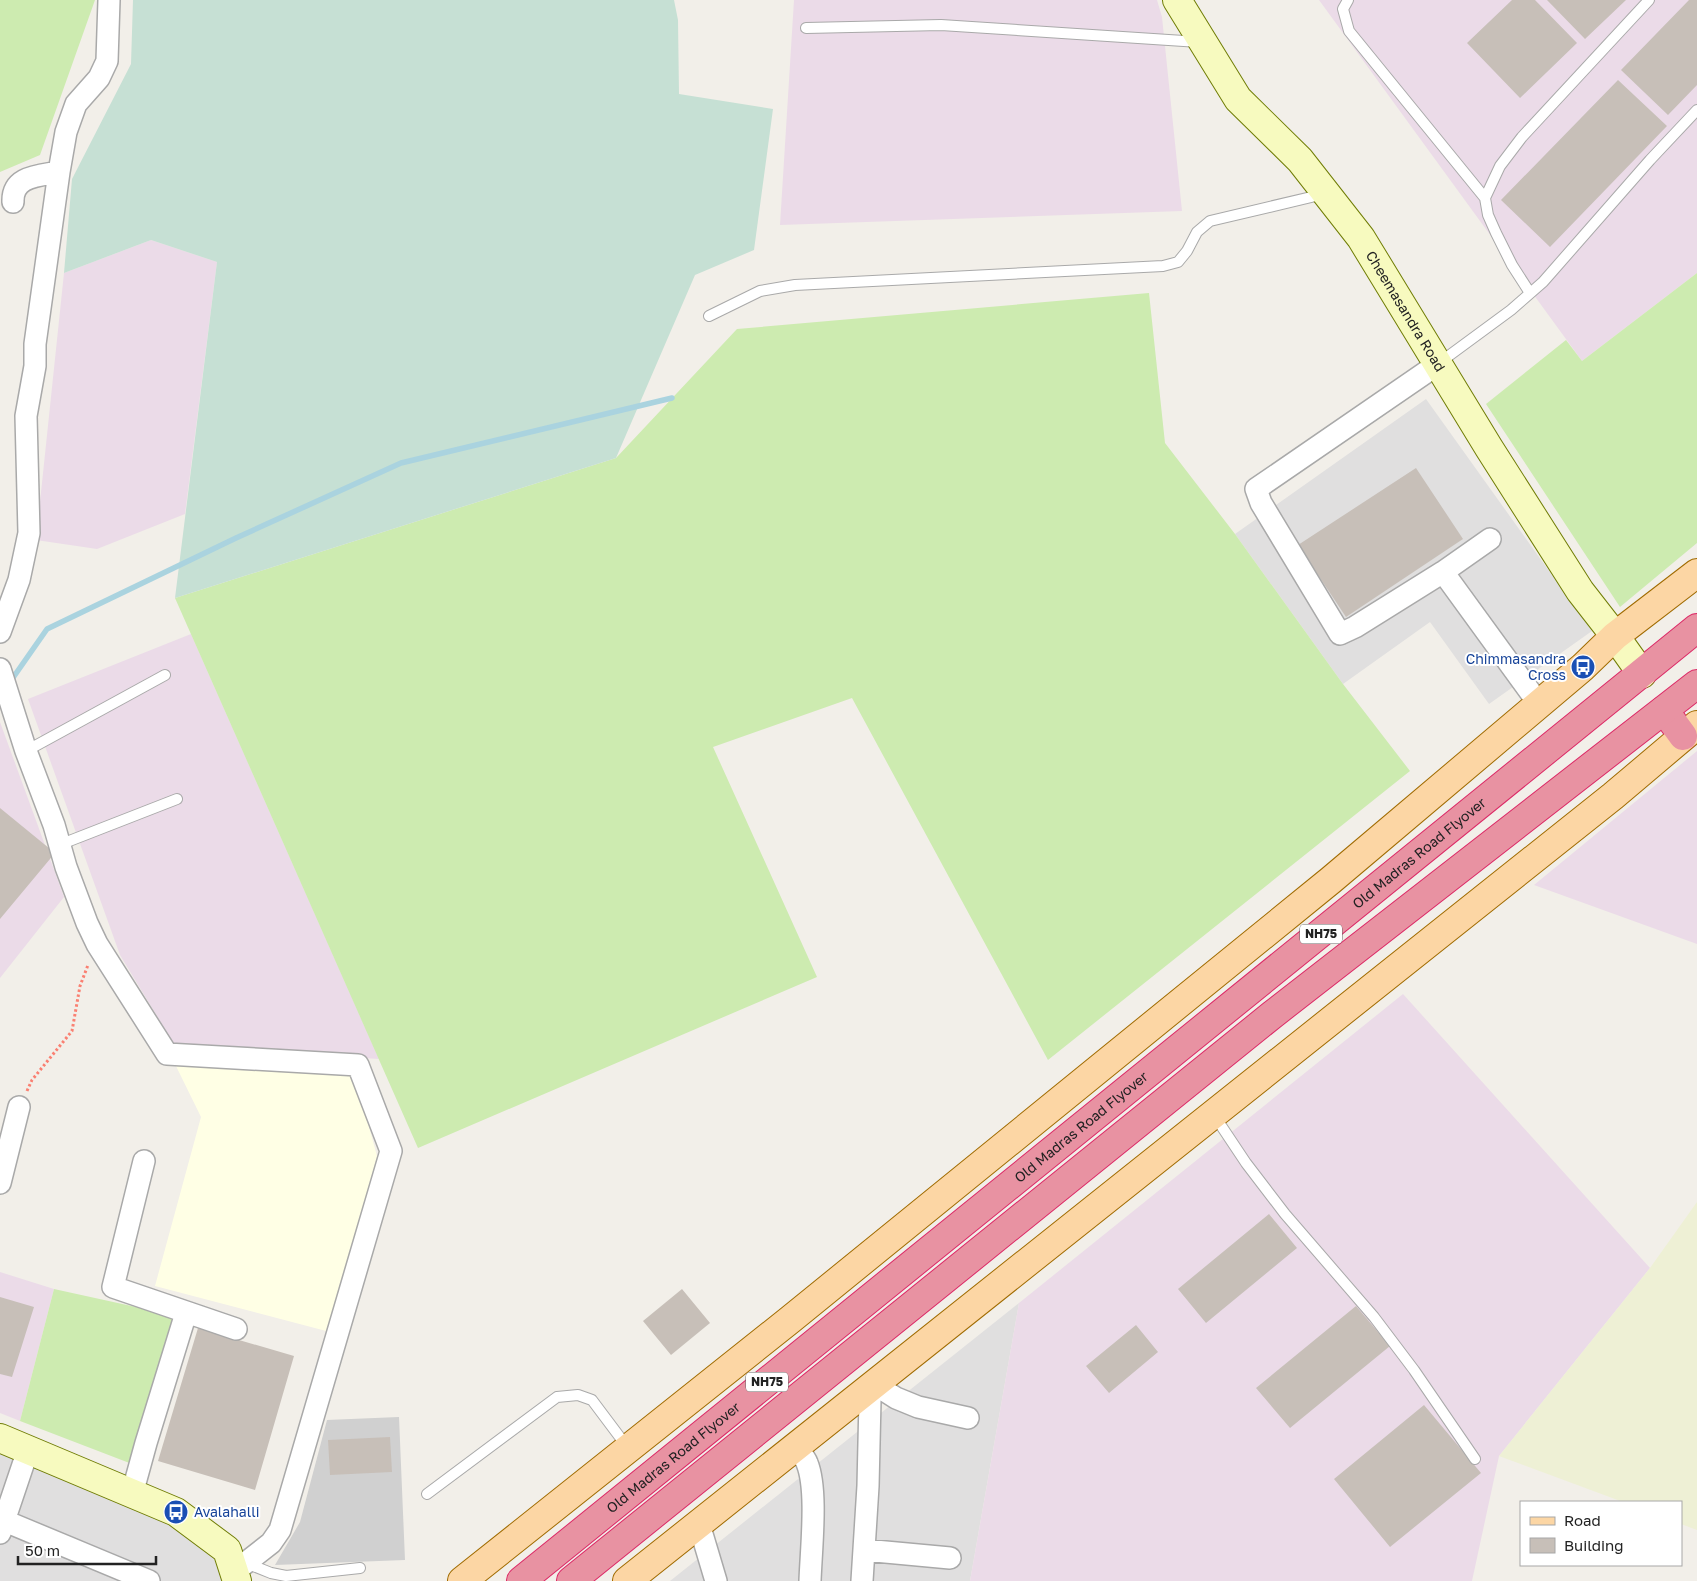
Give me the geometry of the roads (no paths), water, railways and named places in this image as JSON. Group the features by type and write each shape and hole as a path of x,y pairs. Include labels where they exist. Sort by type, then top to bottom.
{"highway":[{"name":"NH75","path":"1642,674 1697,628"},
{"name":"Old Madras Road Flyover","path":"521,1581 1642,674"},
{"name":"NH75","path":"571,1581 1272,1016 1697,684"},
{"path":"1664,710 1690,730"}],"main road":[{"path":"462,1581 806,1306 1331,880 1539,704 1615,636 1697,573"},
{"path":"627,1581 1613,796 1690,730"}],"street":[{"path":"0,632 19,580 29,533 26,416 35,366 35,344 59,172 66,132 76,104 99,78 107,61 109,0"},
{"name":"Cheemasandra Road","path":"1177,0 1238,99 1300,160 1361,238 1489,448 1580,591 1642,674"},
{"path":"13,202 13,192 18,184 32,178 59,172"},
{"path":"1438,364 1256,489 1260,503 1340,634 1355,627 1443,572 1490,539"},
{"path":"1443,572 1539,704"},
{"path":"0,1438 176,1512 227,1550 239,1572 271,1543 280,1530 391,1151 358,1065 167,1054 97,944 76,895 5,684"},
{"path":"0,1182 19,1107"},
{"path":"144,1161 113,1287 236,1329"},
{"path":"132,1494 186,1313"},
{"path":"862,1581 872,1386 918,1407 968,1418"},
{"path":"795,1447 807,1461 812,1479 810,1581"},
{"path":"28,1450 1,1524 149,1581"},
{"path":"699,1524 716,1581"},
{"path":"864,1550 950,1558"}],"lane":[{"path":"1348,0 1343,9 1349,31 1485,198 1488,215 1496,234 1512,265 1530,293"},
{"path":"1485,198 1500,166 1522,137 1649,0"},
{"path":"806,28 941,25 1203,43"},
{"path":"1438,364 1478,336 1543,282 1650,160 1697,110"},
{"path":"709,316 760,291 795,286 1163,266 1178,262 1187,251 1197,232 1210,221 1326,194"},
{"path":"26,751 165,675"},
{"path":"59,844 177,799"},
{"path":"1213,1114 1246,1163 1285,1214 1374,1316 1414,1370 1475,1459"},
{"path":"427,1494 557,1397 578,1395 592,1400 628,1448"},
{"path":"239,1572 286,1576 360,1568"}],"waterway":[{"path":"10,682 47,629 236,538 401,463 672,398"}],"place":[{"name":"Chimmasandra Cross","path":"1583,667"},
{"name":"Avalahalli","path":"176,1512"}]}
